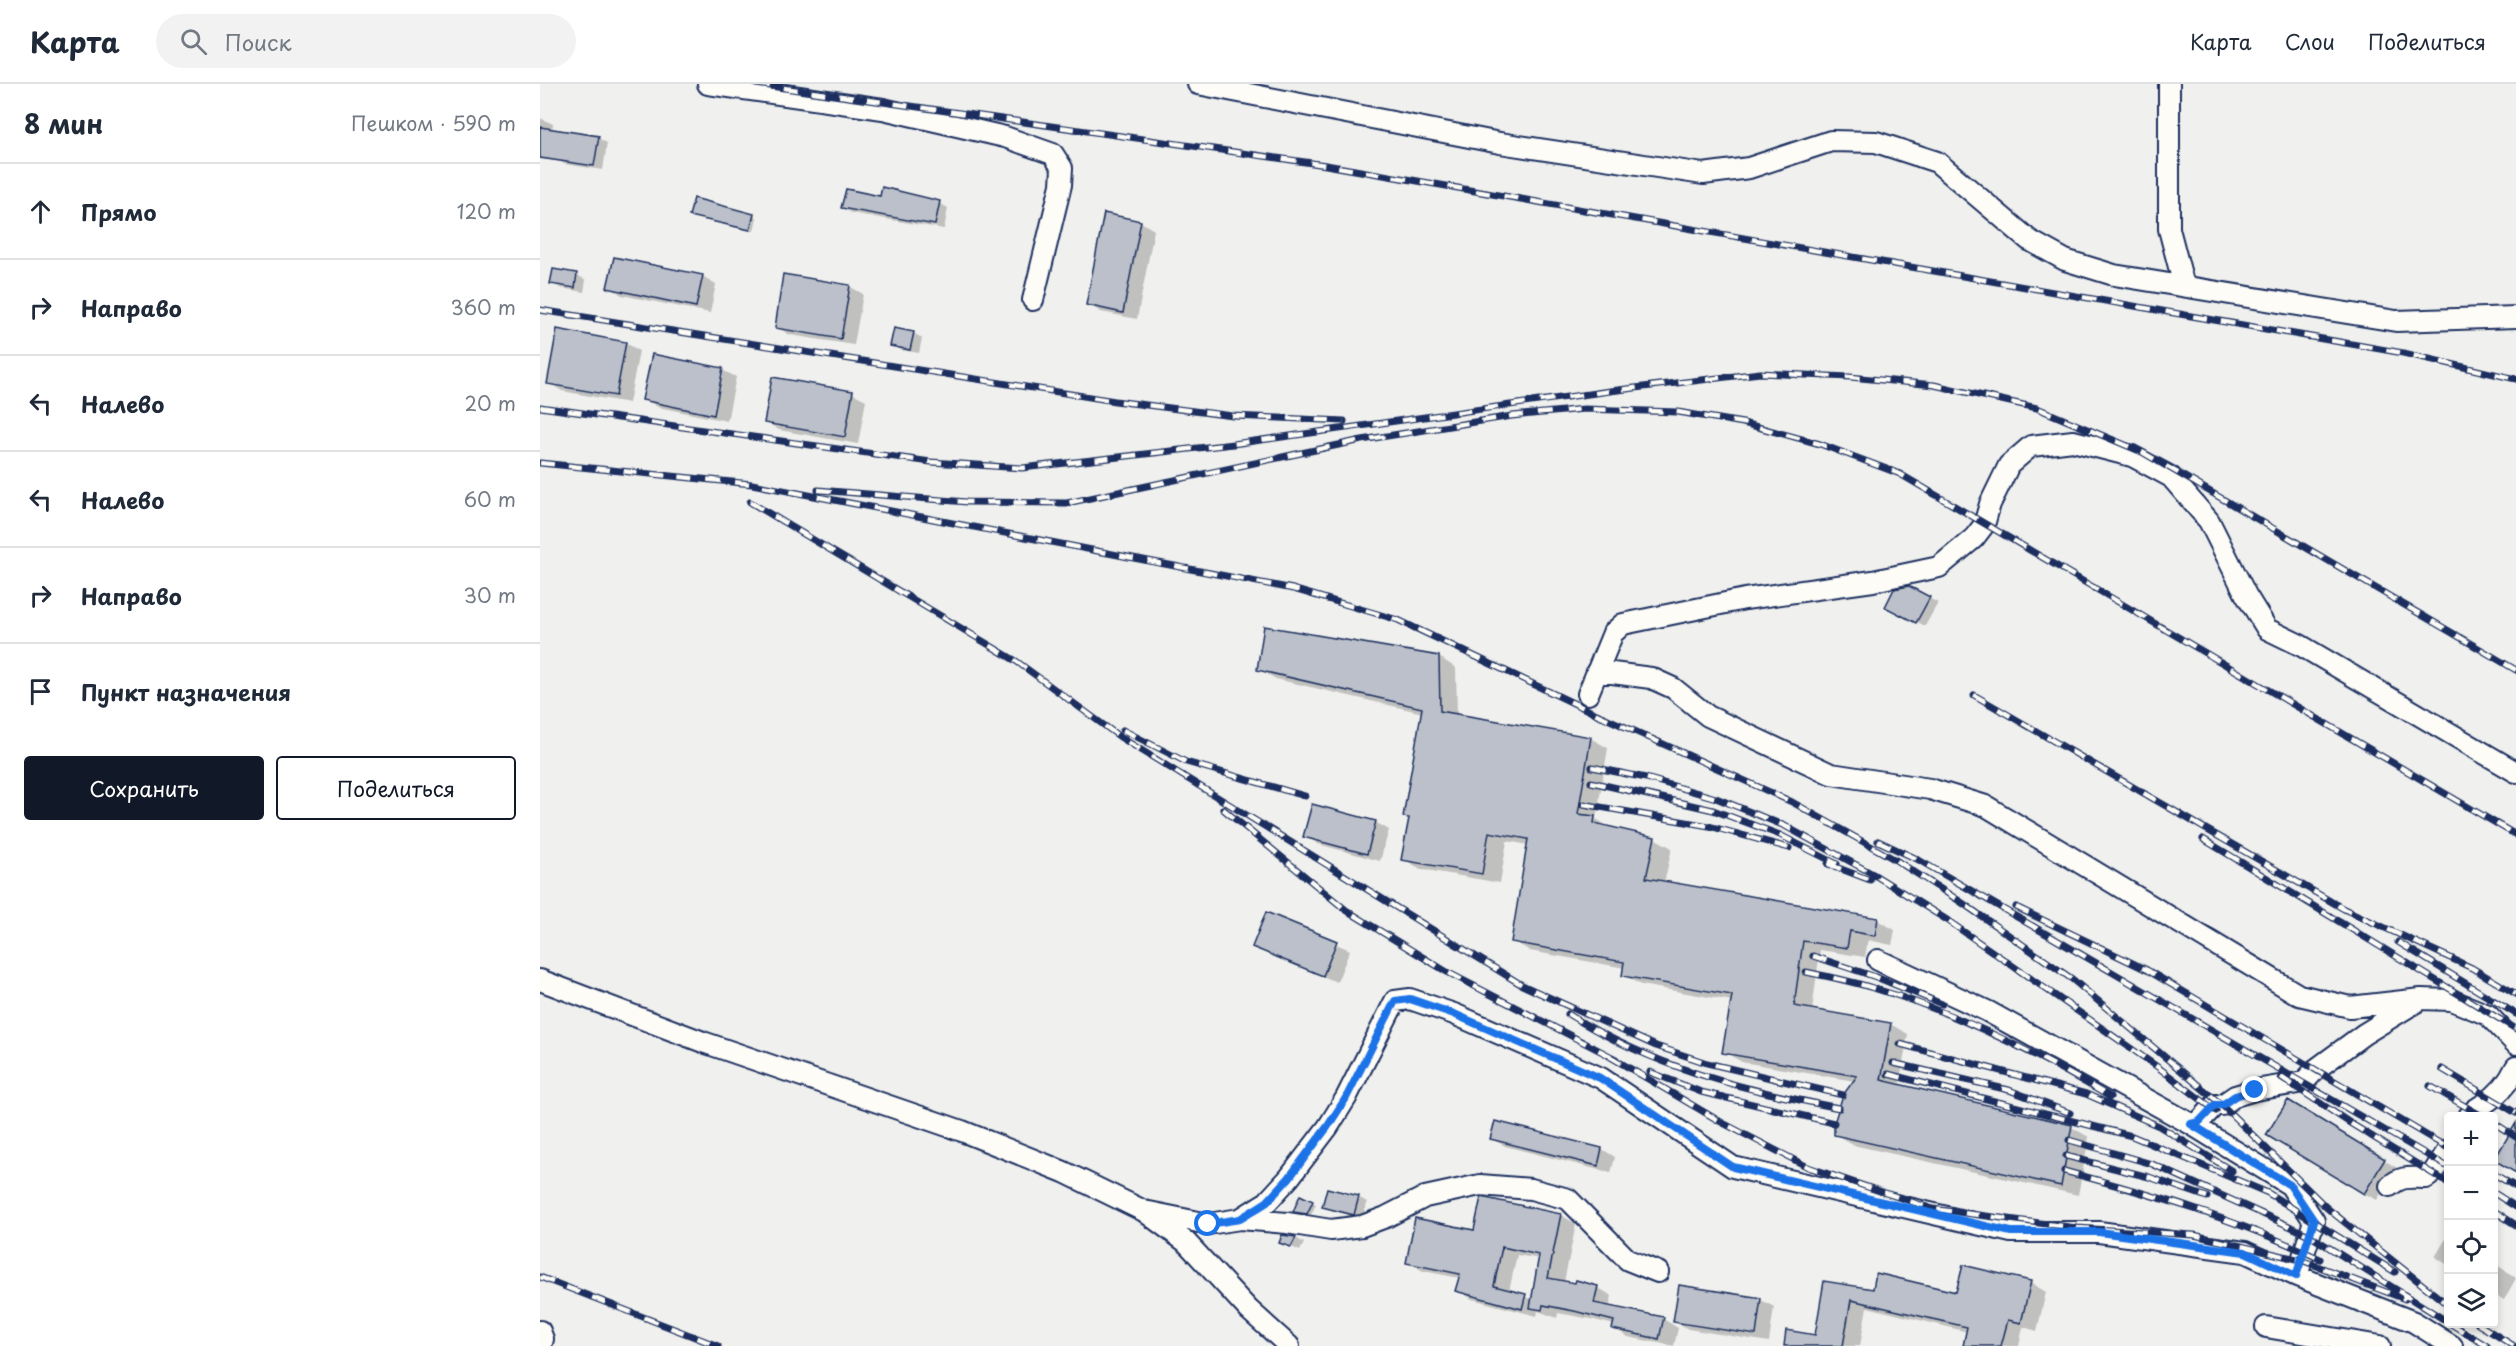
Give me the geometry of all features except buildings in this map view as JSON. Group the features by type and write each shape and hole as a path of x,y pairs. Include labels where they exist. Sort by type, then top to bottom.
{"street":[{"path":"708,84 883,109 1005,137 1053,154 1062,168 1061,185 1033,300"},
{"path":"1198,84 1500,144 1703,174 1749,168 1831,141 1876,142 1937,162 2029,240 2065,260 2114,275 2396,321 2516,318"},
{"path":"2169,84 2169,229 2184,286"},
{"path":"1588,694 1612,633 1623,624 1745,599 1874,580 1939,567 1974,538 1984,525 1990,504 2009,465 2031,446 2073,441 2132,456 2171,477 2209,521 2246,595 2267,629 2300,645 2516,772"},
{"path":"1597,671 1651,678 1673,688 1708,716 1831,774 1930,789 1986,806 2299,995 2350,1007 2421,999 2451,1000 2488,1015 2516,1044"},
{"path":"1878,960 1988,1011 2191,1124 2290,1185 2314,1221 2296,1276"},
{"path":"540,980 703,1042 962,1131 1064,1172 1144,1211 1186,1242 1249,1310 1289,1346"},
{"path":"1240,1219 1267,1202 1296,1170 1346,1098 1395,1001 1410,999 1454,1014 1600,1078 1733,1167 2011,1232 2099,1232 2245,1252 2296,1276 2414,1322 2452,1346"},
{"path":"2191,1124 2199,1122 2215,1105 2222,1105 2235,1096 2304,1082 2315,1070 2364,1034 2421,999"},
{"path":"2471,1112 2497,1094 2507,1083 2516,1067"},
{"path":"2390,1186 2398,1179 2409,1176 2426,1178 2433,1173 2444,1156"},
{"path":"1144,1211 1208,1224 1240,1219 1331,1230 1362,1226 1386,1217 1425,1197 1469,1187 1480,1185 1531,1189 1568,1199 1628,1260 1658,1272"},
{"path":"2266,1327 2380,1346"},
{"path":"540,1331 543,1339 541,1346"}],"railway":[{"path":"756,84 1326,165 2403,353 2516,379"},
{"path":"540,310 1115,401 1233,416 1344,421"},
{"path":"540,407 931,462 1022,468 1233,444 1610,391 1760,373 1850,377 1934,385 2037,408 2142,452 2516,670"},
{"path":"818,490 967,502 1067,503 1362,440 1512,416 1584,409 1678,412 1743,423 1820,444 1900,474 2516,835"},
{"path":"540,463 752,484 1293,589 1398,620 1590,711 1792,802 1894,859 1961,902 2072,979 2222,1105 2327,1208 2444,1302"},
{"path":"750,502 1016,661 1120,737 1522,985 1656,1046 1707,1063 1843,1095"},
{"path":"1974,695 2344,909 2472,968 2516,994"},
{"path":"1123,730 1186,762 1305,796"},
{"path":"1592,767 1646,778 1716,798 1785,826 1873,874 1947,920 2159,1068 2216,1111"},
{"path":"1591,782 1713,810 1780,835 1837,864"},
{"path":"1583,804 1709,826 1789,848"},
{"path":"1223,809 1346,910 1447,972 1616,1059"},
{"path":"2203,839 2516,1029"},
{"path":"1878,841 1917,859 2446,1166"},
{"path":"1828,864 1870,880"},
{"path":"2016,907 2147,970 2444,1146"},
{"path":"2398,942 2516,1014"},
{"path":"1813,956 1876,977 1942,1004"},
{"path":"1806,972 1840,979 1904,998 1965,1021 2053,1065 2110,1097"},
{"path":"1568,1014 1633,1049 1699,1074 1767,1093 1839,1108"},
{"path":"1900,1044 2086,1094 2159,1126 2232,1171"},
{"path":"1609,1056 1721,1122 1808,1167 1933,1209 2077,1228 2194,1235 2301,1260 2405,1299"},
{"path":"1893,1063 2009,1090 2070,1113"},
{"path":"2442,1069 2516,1113"},
{"path":"1650,1072 1701,1092 1834,1123"},
{"path":"1888,1074 2132,1136 2268,1193 2395,1272"},
{"path":"2281,1077 2350,1123 2444,1181"},
{"path":"2430,1086 2475,1112"},
{"path":"2498,1126 2516,1137"},
{"path":"2069,1140 2152,1164 2309,1235 2444,1319"},
{"path":"2066,1156 2149,1177 2207,1197"},
{"path":"2064,1171 2194,1209 2258,1232 2320,1259"},
{"path":"2498,1176 2516,1187"},
{"path":"2498,1196 2516,1207"},
{"path":"2498,1214 2516,1225"},
{"path":"540,1277 718,1346"},
{"path":"2458,1328 2487,1346"},
{"path":"2485,1328 2514,1346"}],"route":[{"path":"1208,1224 1240,1219 1267,1202 1289,1178 1346,1098 1395,1001 1410,999 1454,1014 1600,1078 1733,1167 2011,1232 2099,1232 2245,1252 2296,1276 2314,1221 2290,1185 2191,1124 2199,1122 2215,1105 2222,1105 2235,1096 2255,1090"}]}
